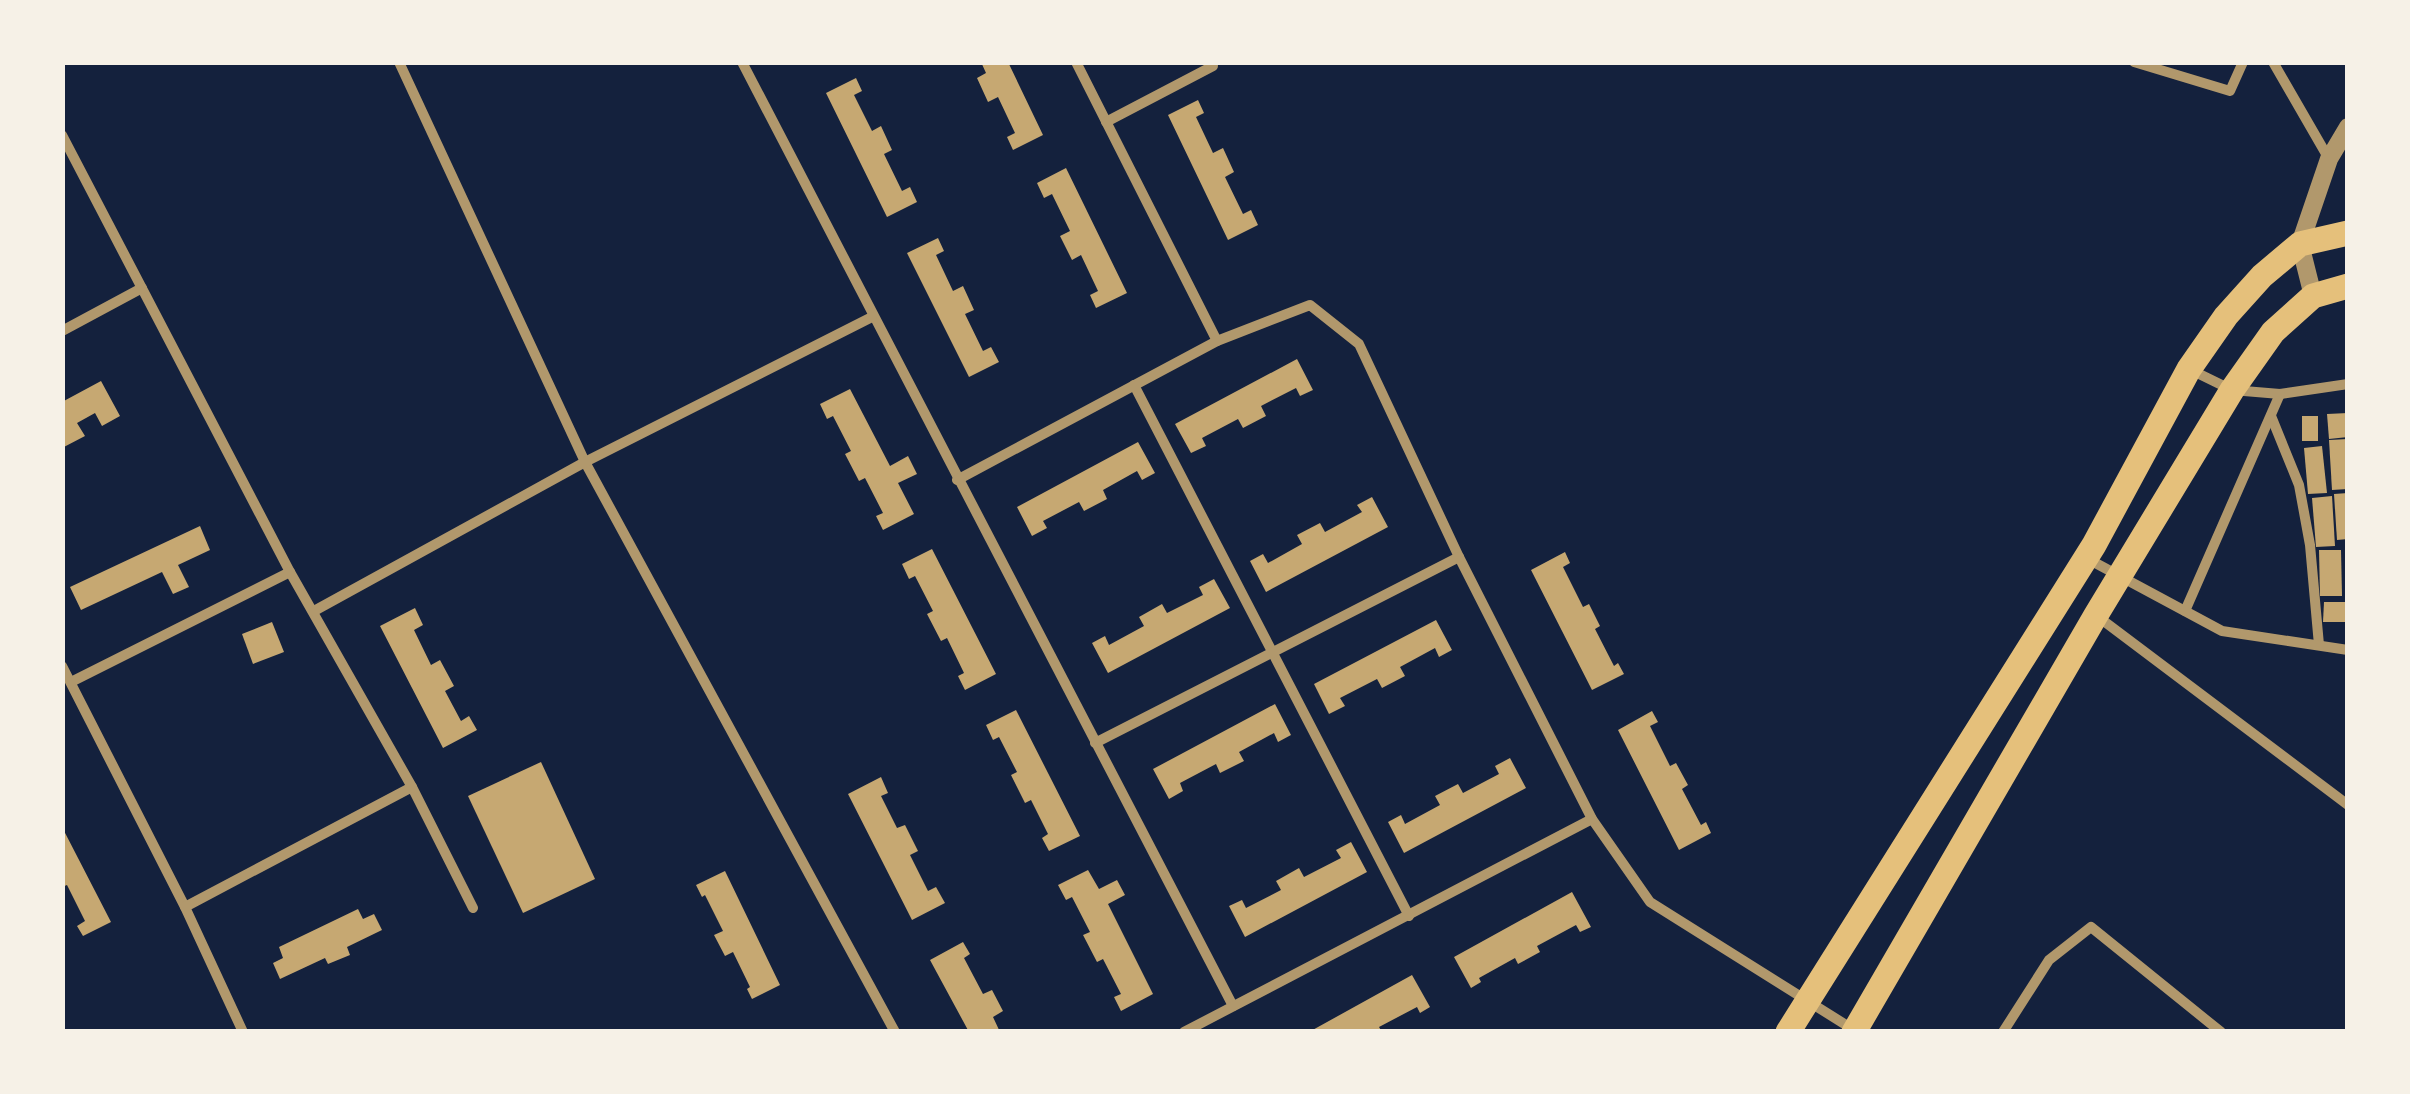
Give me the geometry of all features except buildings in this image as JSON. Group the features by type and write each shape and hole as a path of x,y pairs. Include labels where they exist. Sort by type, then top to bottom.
{"main road":[{"path":"1788,1032 2086,557 2190,369 2238,302 2262,276 2300,244 2348,233"},
{"path":"1855,1031 2119,576 2232,390 2273,332 2312,296 2348,286"}],"street":[{"path":"399,62 585,462 895,1032"},
{"path":"742,62 1233,1006"},
{"path":"1076,62 1216,342"},
{"path":"2134,62 2230,91 2243,62"},
{"path":"2273,62 2329,159"},
{"path":"1106,122 1213,66"},
{"path":"2312,296 2300,244 2329,159 2348,127"},
{"path":"62,134 290,572 412,786 473,908"},
{"path":"62,331 142,288"},
{"path":"957,480 1216,342 1310,305 1359,344 1459,556 1592,819 1650,902 1855,1031"},
{"path":"314,611 585,462 872,317"},
{"path":"2190,369 2232,390 2280,394 2348,384"},
{"path":"1134,386 1409,916"},
{"path":"2185,612 2280,394"},
{"path":"2270,416 2299,485 2310,545 2319,646"},
{"path":"1095,744 1459,556"},
{"path":"2086,557 2222,631 2348,650"},
{"path":"71,682 290,572"},
{"path":"2096,616 2341,794 2348,805"},
{"path":"62,666 244,1032"},
{"path":"185,907 412,786"},
{"path":"1184,1032 1592,819"},
{"path":"2003,1032 2050,960 2091,927 2220,1032"}]}
